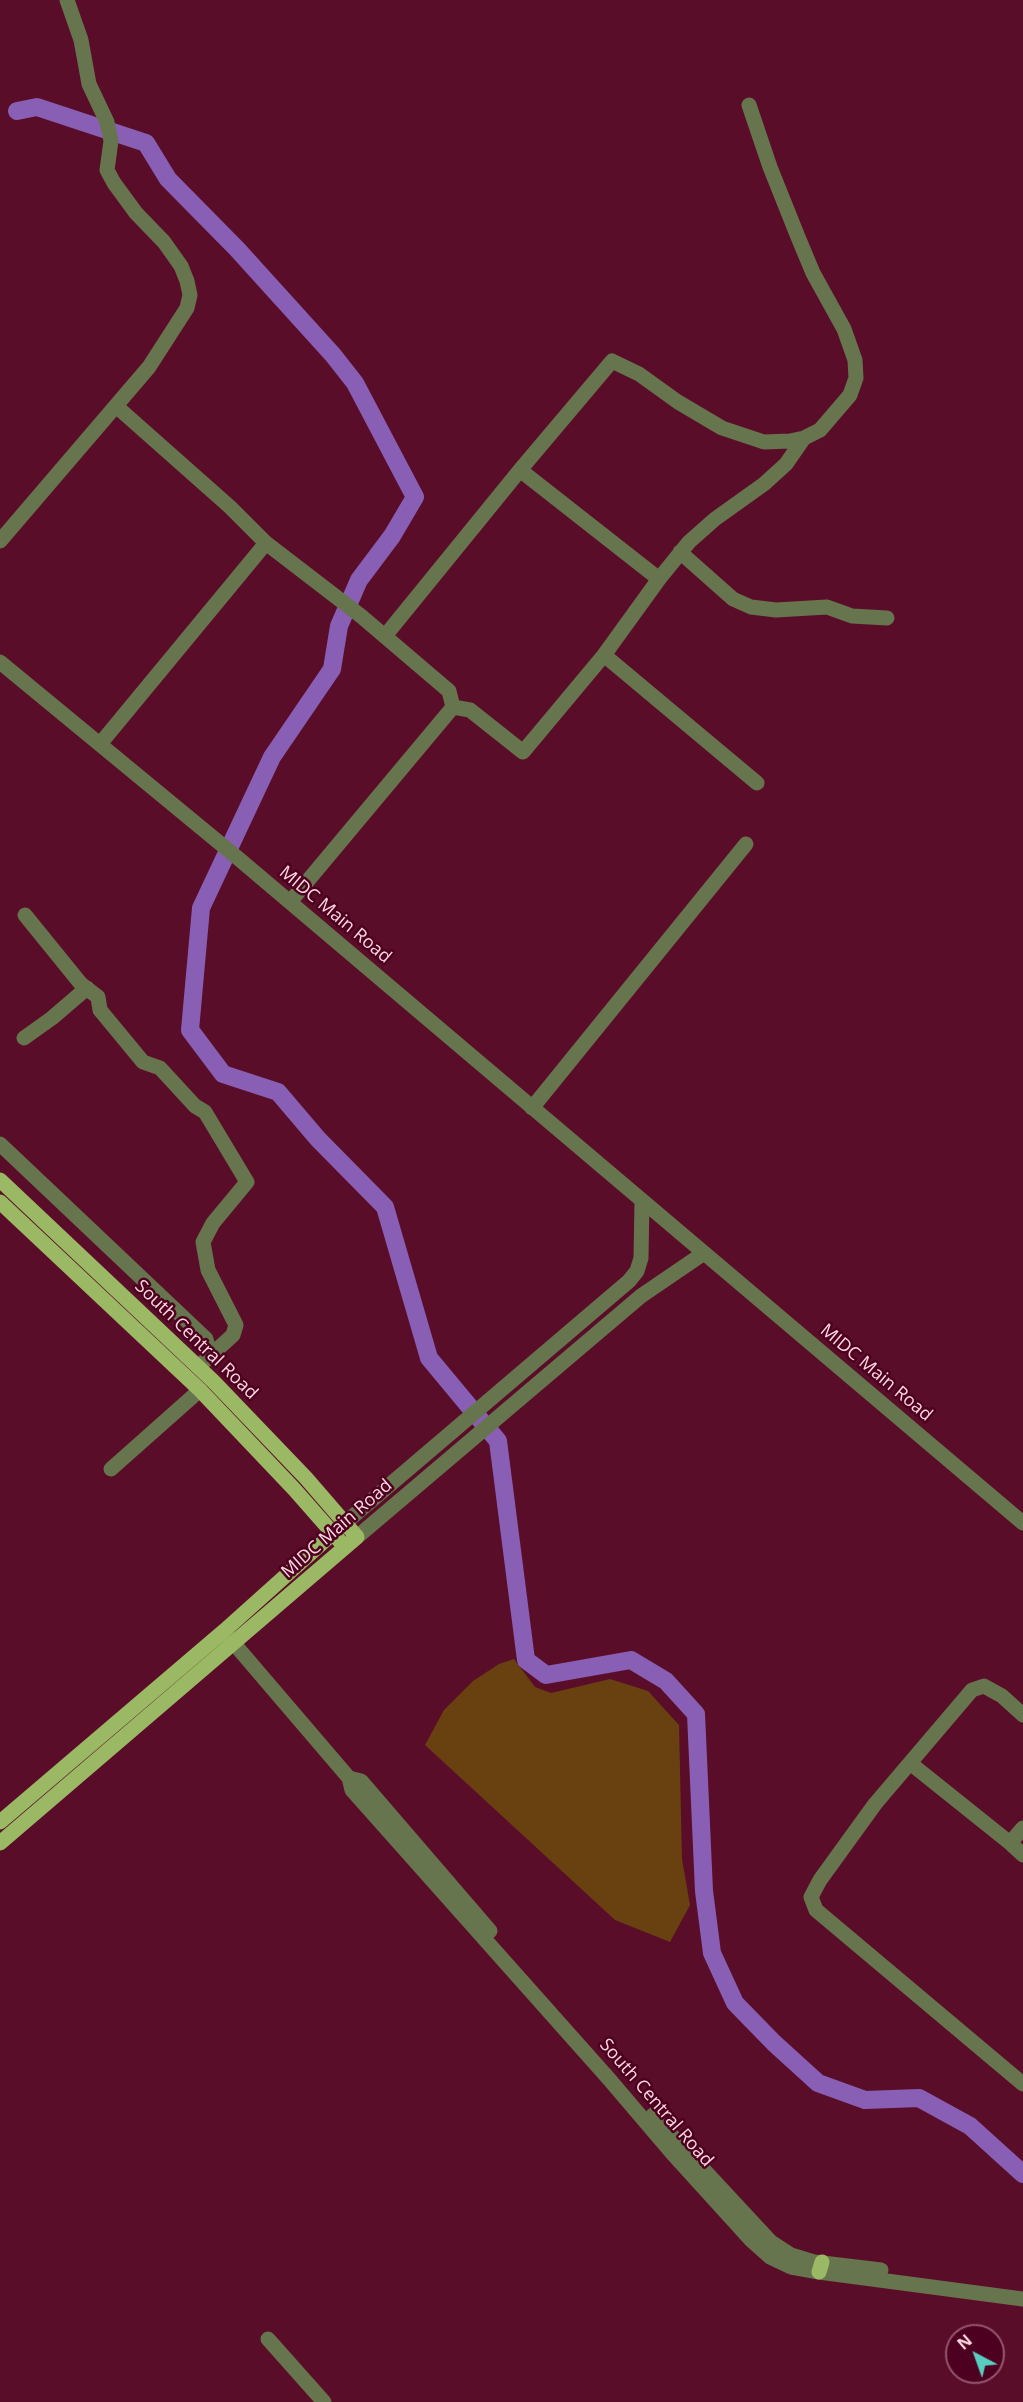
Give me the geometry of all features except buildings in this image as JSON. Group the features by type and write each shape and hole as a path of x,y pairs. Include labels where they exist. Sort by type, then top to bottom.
{"main road":[{"name":"South Central Road","path":"0,1180 198,1367 306,1478 357,1537"},
{"name":"South Central Road","path":"0,1202 200,1390 294,1489 345,1547"},
{"name":"MIDC Main Road","path":"0,1822 224,1631 345,1523"},
{"name":"MIDC Main Road","path":"0,1842 357,1537"}],"street":[{"path":"0,541 149,368 187,308 190,294 188,281 170,250 114,183 107,170 111,141 107,122 89,84 81,40 67,0"},
{"path":"385,636 612,361 639,374 678,402 722,428 764,442 804,438 820,430 850,395 856,378 855,360 844,329 813,273 798,237 770,167 749,105"},
{"path":"116,406 230,507 266,543 361,616 450,691 453,706"},
{"path":"453,706 470,710 523,752 604,655 680,552 715,519 744,500 786,464 804,438"},
{"path":"520,470 659,579"},
{"path":"100,744 266,543"},
{"path":"680,552 733,599 751,607 776,610 827,607 852,616 887,618"},
{"path":"604,655 757,783"},
{"name":"MIDC Main Road","path":"0,662 291,902 1023,1523"},
{"path":"291,902 453,706"},
{"path":"532,1108 746,844"},
{"path":"25,915 81,984 98,997 100,1010 143,1062 160,1068 195,1106 205,1112 247,1182 213,1223 203,1242 208,1270 236,1325 233,1335 198,1367"},
{"path":"24,1038 87,988"},
{"path":"0,1144 206,1338 211,1357"},
{"name":"MIDC Main Road","path":"345,1523 629,1281 637,1271 641,1258 642,1201"},
{"name":"MIDC Main Road","path":"357,1537 641,1296 704,1253"},
{"path":"111,1469 200,1390"},
{"name":"South Central Road","path":"224,1631 349,1778 352,1790 751,2240 771,2257 791,2267 821,2267 1023,2289"},
{"path":"1023,1715 1002,1696 984,1686 972,1690 875,1804 820,1880 811,1897 816,1910 1023,2084"},
{"path":"910,1763 1023,1855"},
{"path":"1010,1843 1023,1827"},
{"name":"South Central Road","path":"821,2267 1023,2299"},
{"path":"268,2339 324,2402"}],"shaded area":[{"path":"514,1659 535,1687 551,1693 610,1679 648,1691 679,1725 682,1859 690,1905 670,1942 615,1920 425,1745 444,1710 473,1681 499,1664"}],"waterway":[{"path":"17,111 37,107 146,143 168,179 237,249 333,355 355,383 415,497 392,536 359,580 339,626 332,669 272,757 201,908 190,1030 223,1074 278,1092 318,1139 385,1207 429,1358 498,1441 526,1660 546,1675 631,1660 666,1681 696,1714 704,1891 712,1953 735,2003 818,2083 865,2100 919,2098 970,2126 1023,2174"}]}
